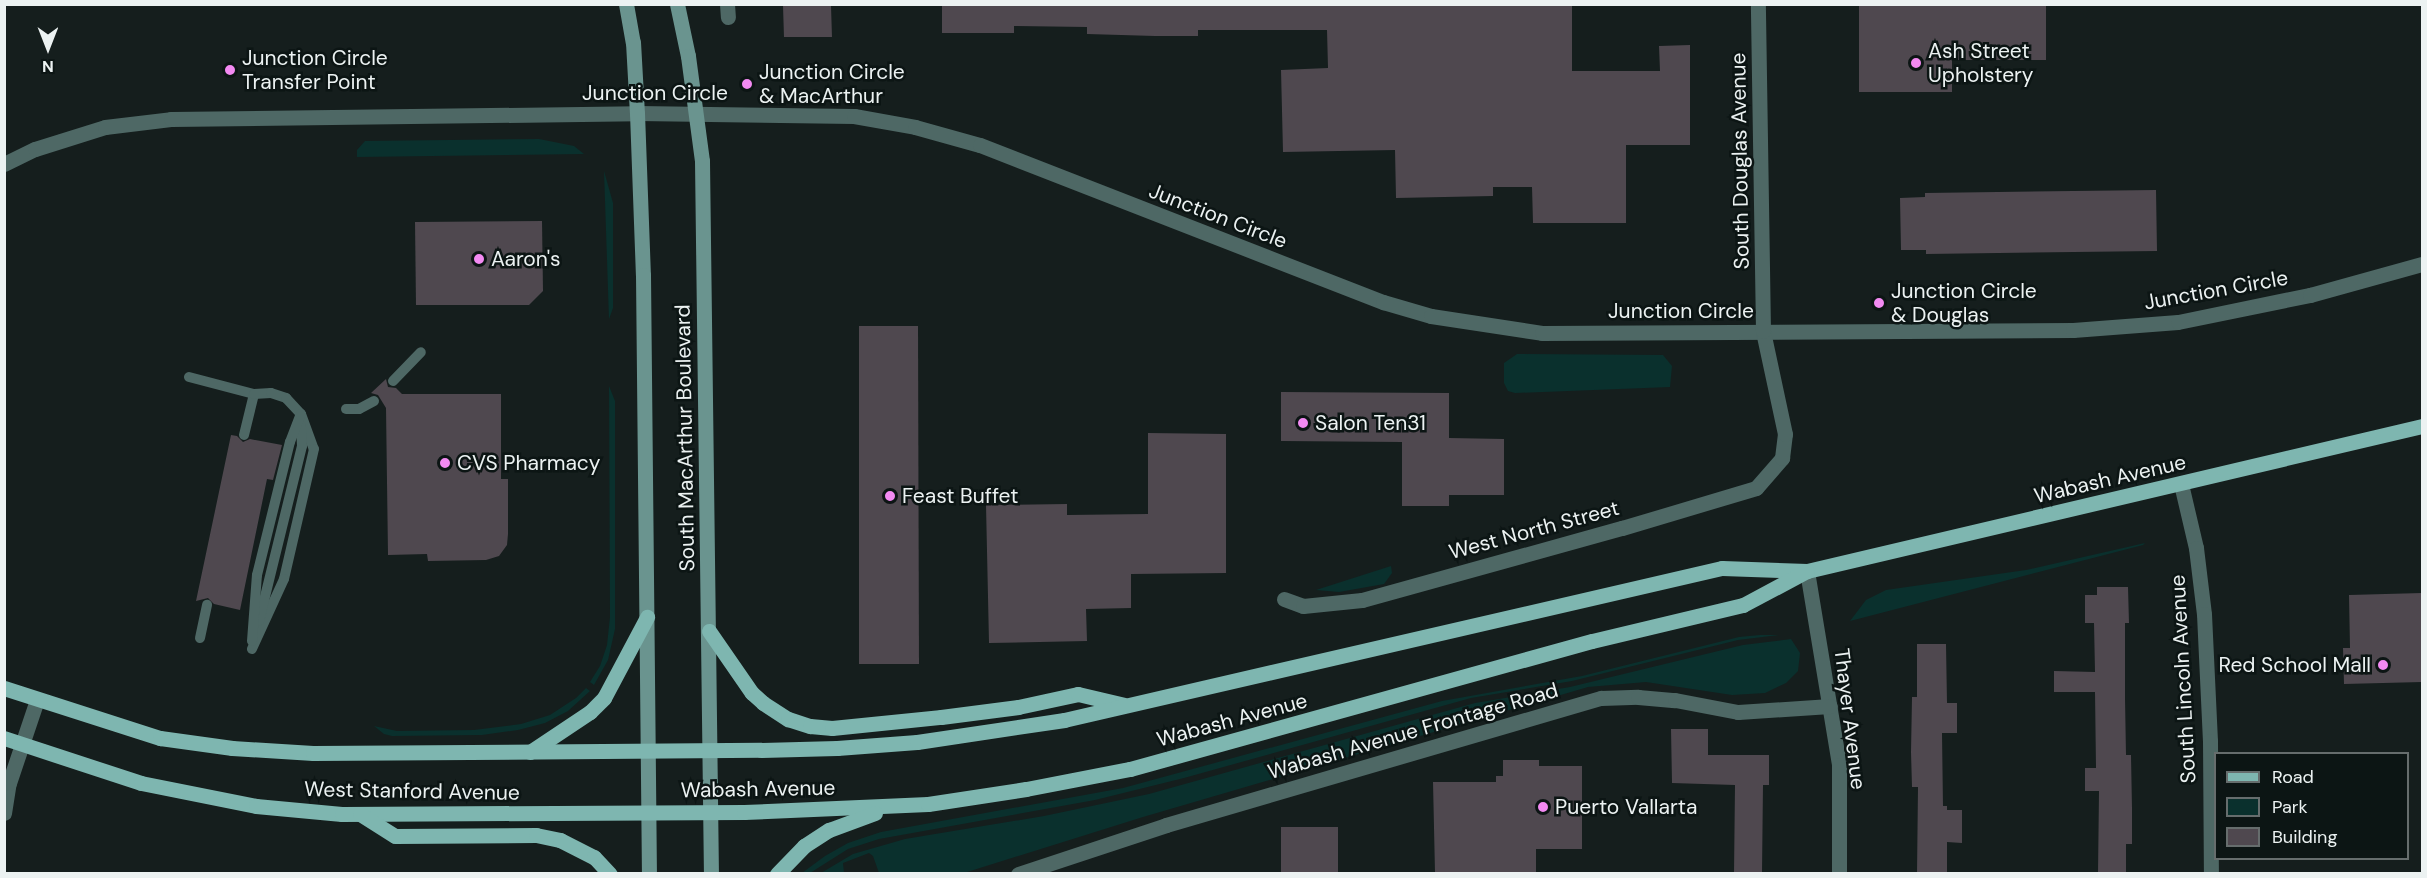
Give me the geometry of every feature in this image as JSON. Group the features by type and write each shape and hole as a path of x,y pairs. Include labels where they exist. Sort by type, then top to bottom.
{"main road":[{"name":"South MacArthur Boulevard","path":"626,4 633,42 637,113 646,390 649,873"},
{"name":"South MacArthur Boulevard","path":"677,4 697,113 704,195 711,873"},
{"name":"Wabash Avenue","path":"649,813 916,805 1026,789 1130,769 1592,641 1743,605 1807,571 2422,426"},
{"name":"Wabash Avenue","path":"648,750 837,748 918,742 990,733 1130,706 1722,568 1807,571"},
{"path":"530,752 590,712 604,698 647,617"},
{"path":"709,631 752,693 763,704 788,718 810,726 832,728 941,717 1018,707 1078,694 1130,706"},
{"name":"West Stanford Avenue","path":"4,688 160,738 232,748 313,753 648,750"},
{"name":"West Stanford Avenue","path":"4,738 141,783 256,806 360,814 649,813"},
{"path":"777,873 804,846 829,830 866,814 916,805"},
{"path":"360,814 395,836 536,835 560,840 589,854 610,873"}],"street":[{"name":"South Douglas Avenue","path":"1758,4 1763,332 1785,434 1782,458"},
{"name":"Junction Circle","path":"4,164 35,149 105,127 171,119 637,113 828,114 915,127 980,146 1383,302 1431,316 1542,333 2073,330 2178,322 2310,296 2422,264"},
{"name":"West North Street","path":"1284,599 1303,606 1362,600 1622,528 1756,488 1782,458"},
{"name":"South Lincoln Avenue","path":"2181,484 2196,548 2204,614 2210,741 2211,873"},
{"name":"Thayer Avenue","path":"1807,571 1839,765 1839,873"},
{"name":"Wabash Avenue Frontage Road","path":"1018,873 1166,825 1601,698 1638,697 1675,700 1738,712 1830,706"},
{"path":"4,813 9,783 37,700"}],"lane":[{"path":"393,381 421,352"},
{"path":"189,377 254,394 271,393 286,398 301,414 314,449 284,579 252,649 257,575 290,442 301,414"},
{"path":"244,435 254,394"},
{"path":"346,409 359,409 374,401"},
{"path":"200,638 207,605"}],"green space":[{"path":"539,139 574,146 584,154 357,157 357,150 365,141"},
{"path":"604,171 613,203 613,308 609,319"},
{"path":"1517,354 1663,355 1672,366 1670,387 1515,393 1508,391 1504,383 1504,363"},
{"path":"609,386 615,401 615,629 608,660 594,685 590,682 600,666 607,645 610,617"},
{"path":"2145,543 1850,621 1866,600 1886,590 2026,570"},
{"path":"1391,566 1392,573 1384,584 1339,592 1316,590"},
{"path":"1779,635 1738,640 1572,681 1471,698 1184,778 1095,800 879,839 848,849 810,873 802,873 848,843 881,832 1123,788 1442,701 1582,676 1739,637"},
{"path":"1791,639 1800,653 1798,671 1786,683 1765,693 1732,695 1646,682 1588,687 1143,817 964,873 879,873 873,856 869,853 843,863 844,873 821,873 853,854 905,839 1044,816 1149,794 1475,703 1570,687 1743,645"},
{"path":"586,688 590,691 568,711 545,723 518,730 482,735 392,736 384,734 374,726 397,731 474,730 521,724 550,715 576,698"}],"building":[{"path":"942,4 1572,4 1572,71 1660,71 1659,46 1690,45 1690,145 1626,145 1626,223 1533,223 1532,187 1493,187 1493,196 1396,198 1395,150 1283,152 1281,70 1328,68 1327,30 1198,30 1198,36 1155,36 1087,34 1087,27 1014,26 1014,33 942,33"},
{"path":"1859,4 2046,4 2046,60 1952,60 1952,92 1859,92"},
{"path":"783,6 831,6 832,37 784,37"},
{"path":"2156,190 2157,251 1926,254 1926,250 1901,250 1900,198 1925,197 1925,193"},
{"path":"542,221 543,291 529,305 416,305 415,222"},
{"path":"859,326 918,326 919,664 859,664"},
{"path":"386,379 388,387 396,388 402,394 501,394 501,479 508,479 508,534 507,545 499,556 486,560 428,561 427,554 388,555 386,408 378,395 371,393"},
{"path":"1281,392 1449,393 1449,438 1504,439 1504,495 1449,495 1449,506 1402,506 1402,442 1281,441"},
{"path":"1148,433 1226,434 1226,573 1131,574 1131,608 1086,609 1087,641 989,643 986,505 1067,504 1067,515 1148,514"},
{"path":"231,435 237,436 243,442 250,439 282,445 273,480 267,479 240,610 214,604 208,598 196,601"},
{"path":"2097,587 2128,587 2129,623 2125,623 2125,698 2126,755 2131,755 2132,844 2126,844 2126,873 2098,873 2099,791 2085,791 2085,768 2096,768 2095,692 2054,692 2054,671 2095,672 2094,623 2085,623 2085,595 2097,595"},
{"name":"Red School Mall","path":"2422,593 2422,682 2344,684 2343,648 2350,648 2349,595"},
{"path":"1917,644 1946,644 1947,703 1957,703 1957,733 1942,733 1943,806 1947,806 1947,810 1962,810 1962,843 1947,842 1947,873 1917,873 1918,787 1912,787 1911,752 1912,697 1917,697"},
{"path":"1671,729 1708,729 1708,755 1769,755 1769,785 1763,785 1762,873 1734,873 1735,785 1672,783"},
{"path":"1503,760 1539,760 1539,766 1582,766 1582,849 1536,849 1536,873 1435,873 1433,782 1496,782 1496,776 1503,776"},
{"path":"1281,827 1338,827 1338,873 1281,873"}],"place":[{"name":"Ash Street Upholstery","path":"1916,63"},
{"name":"Junction Circle Transfer Point","path":"230,70"},
{"name":"Junction Circle & MacArthur","path":"747,84"},
{"name":"Aaron's","path":"479,259"},
{"name":"Junction Circle & Douglas","path":"1879,303"},
{"name":"Salon Ten31","path":"1303,423"},
{"name":"CVS Pharmacy","path":"445,463"},
{"name":"Feast Buffet","path":"890,496"},
{"name":"Red School Mall","path":"2383,665"},
{"name":"Puerto Vallarta","path":"1543,807"}]}
